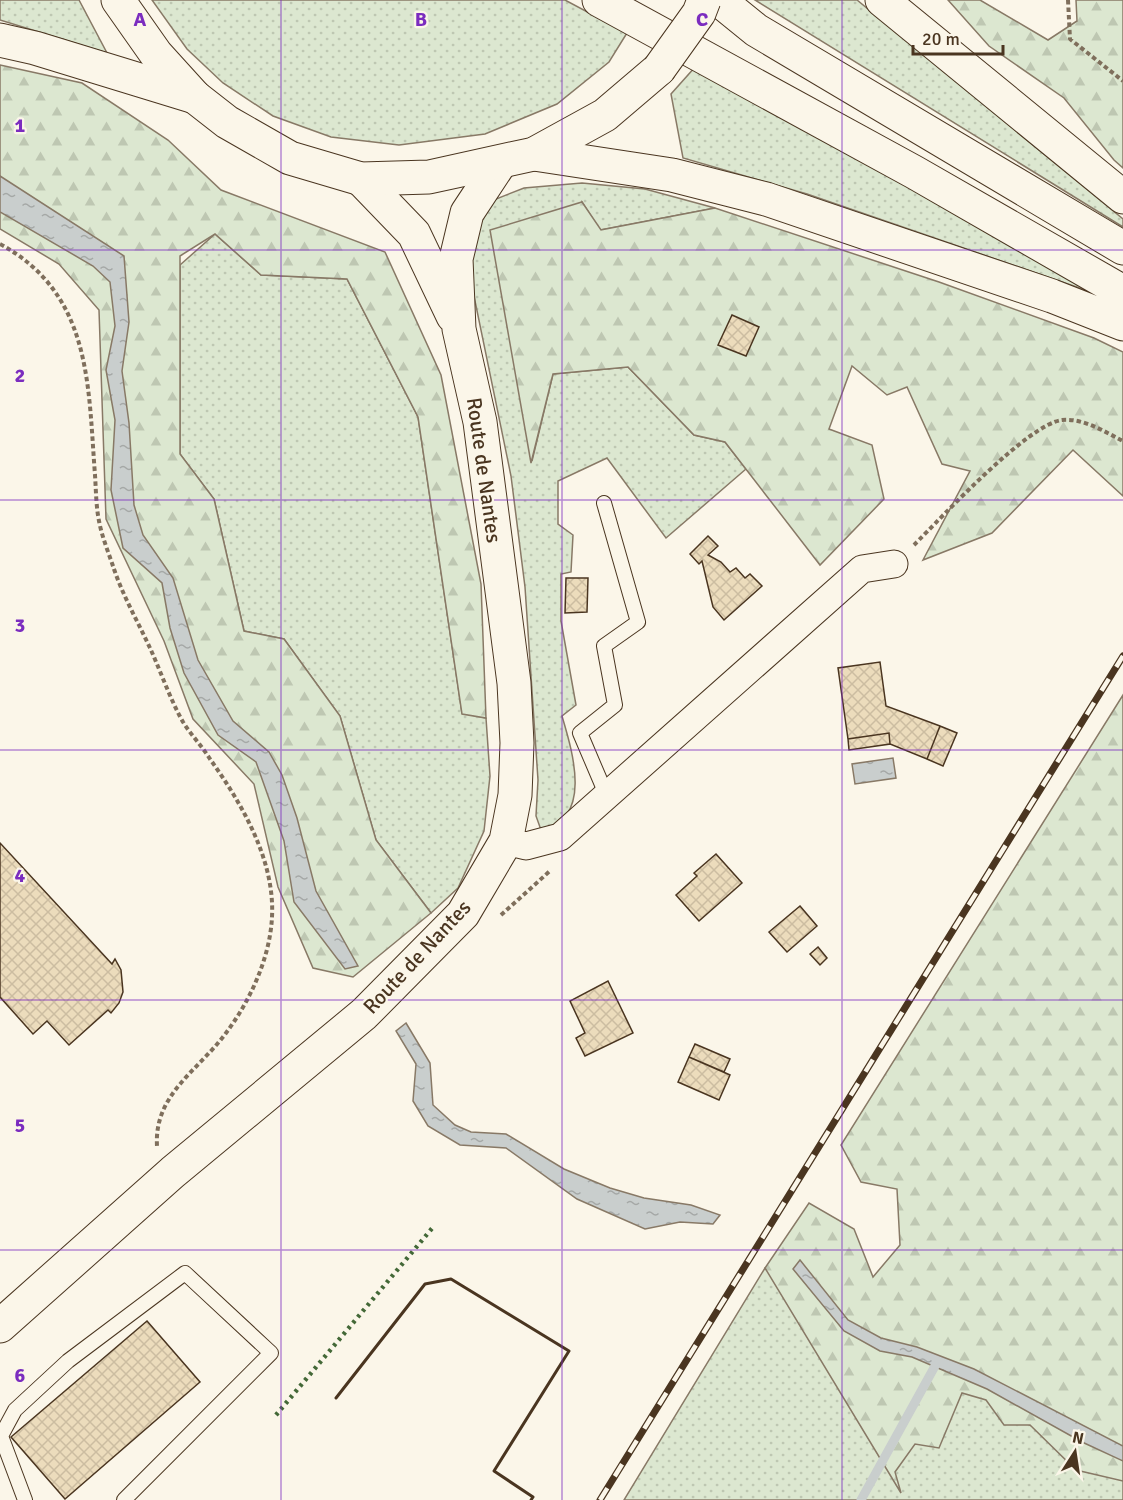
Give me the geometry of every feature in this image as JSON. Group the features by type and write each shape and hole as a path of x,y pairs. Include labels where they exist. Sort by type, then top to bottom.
{"main road":[{"path":"118,0 156,54 195,97 227,122 290,158 361,179 429,177 534,154 605,115 659,69 699,13 704,0"},
{"path":"599,0 893,160 1123,292"},
{"path":"719,0 756,30 1123,248"},
{"path":"882,0 1123,197"},
{"path":"0,40 35,48 195,97"},
{"path":"534,154 672,175 766,199 1052,296 1123,324"},
{"name":"Route de Nantes","path":"0,1326 173,1172 364,1014 463,914 506,842 515,795 517,743 514,683 480,422 459,329 456,259 466,213 500,163"},
{"name":"Route de Nantes","path":"361,179 414,234 459,329"}],"street":[{"path":"506,842 526,846 560,837 862,569 894,564"}],"lane":[{"path":"604,503 638,622 604,646 615,705 580,733 606,794"},
{"path":"25,1500 1,1436 15,1410 68,1361 185,1273 271,1353 124,1500"}],"path":[{"path":"1068,0 1070,39 1123,81"},
{"path":"0,244 32,266 50,286 65,307 78,336 87,380 99,521 116,573 184,722 227,783 258,843 267,868 271,895 270,934 249,996 225,1034 165,1102 158,1118 157,1146 173,1172"}],"green space":[{"path":"0,0 79,0 107,53 0,20"},
{"path":"152,0 565,0 627,33 609,62 557,104 485,134 399,145 331,137 273,116 223,83 187,49"},
{"path":"755,0 857,0 1123,219 1123,227"},
{"path":"948,0 980,0 1048,40 1077,21 1076,0 1123,0 1123,168 1064,98 989,46"},
{"path":"0,65 82,83 168,140 221,190 385,252 441,375 481,584 486,718 462,714 418,417 347,279 261,275 215,234 180,256 180,454 214,499 244,631 284,639 340,716 376,840 431,913 353,977 313,968 278,887 254,784 193,719 164,641 106,519 99,310 59,264 0,229"},
{"path":"696,66 1094,293 807,194 683,158 671,94"},
{"path":"582,183 645,189 715,208 600,230 582,202 532,461 553,374 628,367 694,435 725,442 746,469 666,538 607,458 558,481 558,524 573,535 571,572 561,574 561,621 576,705 562,716 574,764 575,782 574,798 568,813 558,824 541,830 536,816 538,780 525,587 511,476 468,267 471,228 491,201 524,188"},
{"path":"582,202 601,230 715,208 939,282 1094,338 1123,352 1123,496 1073,450 992,533 923,560 970,471 942,464 907,387 887,395 852,366 829,429 872,445 884,499 820,565 725,442 694,435 628,367 553,374 531,463 490,230"},
{"path":"215,234 261,275 347,279 418,417 462,713 486,718 490,776 484,831 458,888 431,913 376,840 340,716 284,639 244,631 214,499 180,454 180,265"},
{"path":"1123,695 1123,1481 1076,1470 1030,1425 1004,1425 986,1400 962,1393 939,1448 915,1444 895,1472 901,1493 765,1268 809,1203 854,1229 873,1277 900,1245 897,1189 861,1182 841,1145"},
{"path":"765,1268 1030,1425 1123,1470 1123,1500 624,1500"}],"water":[{"path":"0,176 124,256 129,322 122,371 129,423 134,505 143,535 173,578 198,660 233,721 269,752 282,775 297,818 316,891 358,966 345,969 294,902 284,841 256,762 218,735 184,673 170,628 162,583 123,548 111,490 115,420 106,370 115,326 110,282 93,266 0,212"},
{"path":"893,758 896,778 855,784 852,764"},
{"path":"406,1023 430,1063 433,1105 455,1125 471,1132 506,1134 564,1169 610,1188 644,1198 691,1205 720,1215 713,1224 680,1222 645,1229 577,1199 506,1148 460,1145 428,1126 413,1101 416,1064 396,1031"},
{"path":"800,1260 848,1320 881,1338 917,1347 974,1369 1123,1446 1123,1461 1082,1442 987,1389 912,1357 880,1351 844,1331 793,1269"}],"building":[{"path":"732,315 759,327 746,356 718,345"},
{"path":"708,536 718,546 708,555 721,562 730,572 736,568 745,578 750,574 762,586 724,620 713,607 702,561 699,564 690,554"},
{"path":"566,578 588,578 587,612 565,613"},
{"path":"880,662 886,706 940,726 927,759 890,744 889,733 848,739 838,668"},
{"path":"940,726 957,733 943,766 927,759"},
{"path":"889,733 890,744 849,750 848,739"},
{"path":"0,843 112,964 115,959 121,970 123,992 119,1003 111,1013 108,1010 69,1045 47,1021 33,1034 0,997"},
{"path":"716,854 742,883 699,921 676,895 697,876 694,873"},
{"path":"800,906 817,926 787,952 769,932"},
{"path":"818,947 827,958 820,965 810,954"},
{"path":"608,981 633,1033 585,1056 576,1038 585,1033 570,1001"},
{"path":"695,1044 730,1059 724,1072 689,1057"},
{"path":"689,1057 730,1075 719,1100 678,1082"},
{"path":"147,1321 200,1382 65,1499 11,1437"}],"waterway":[{"path":"861,1500 935,1366"}],"railway":[{"path":"600,1500 1123,656"}],"hedge":[{"path":"276,1415 434,1226"}],"wall":[{"path":"336,1398 425,1284 451,1279 569,1351 494,1471 533,1497 531,1500"}]}
